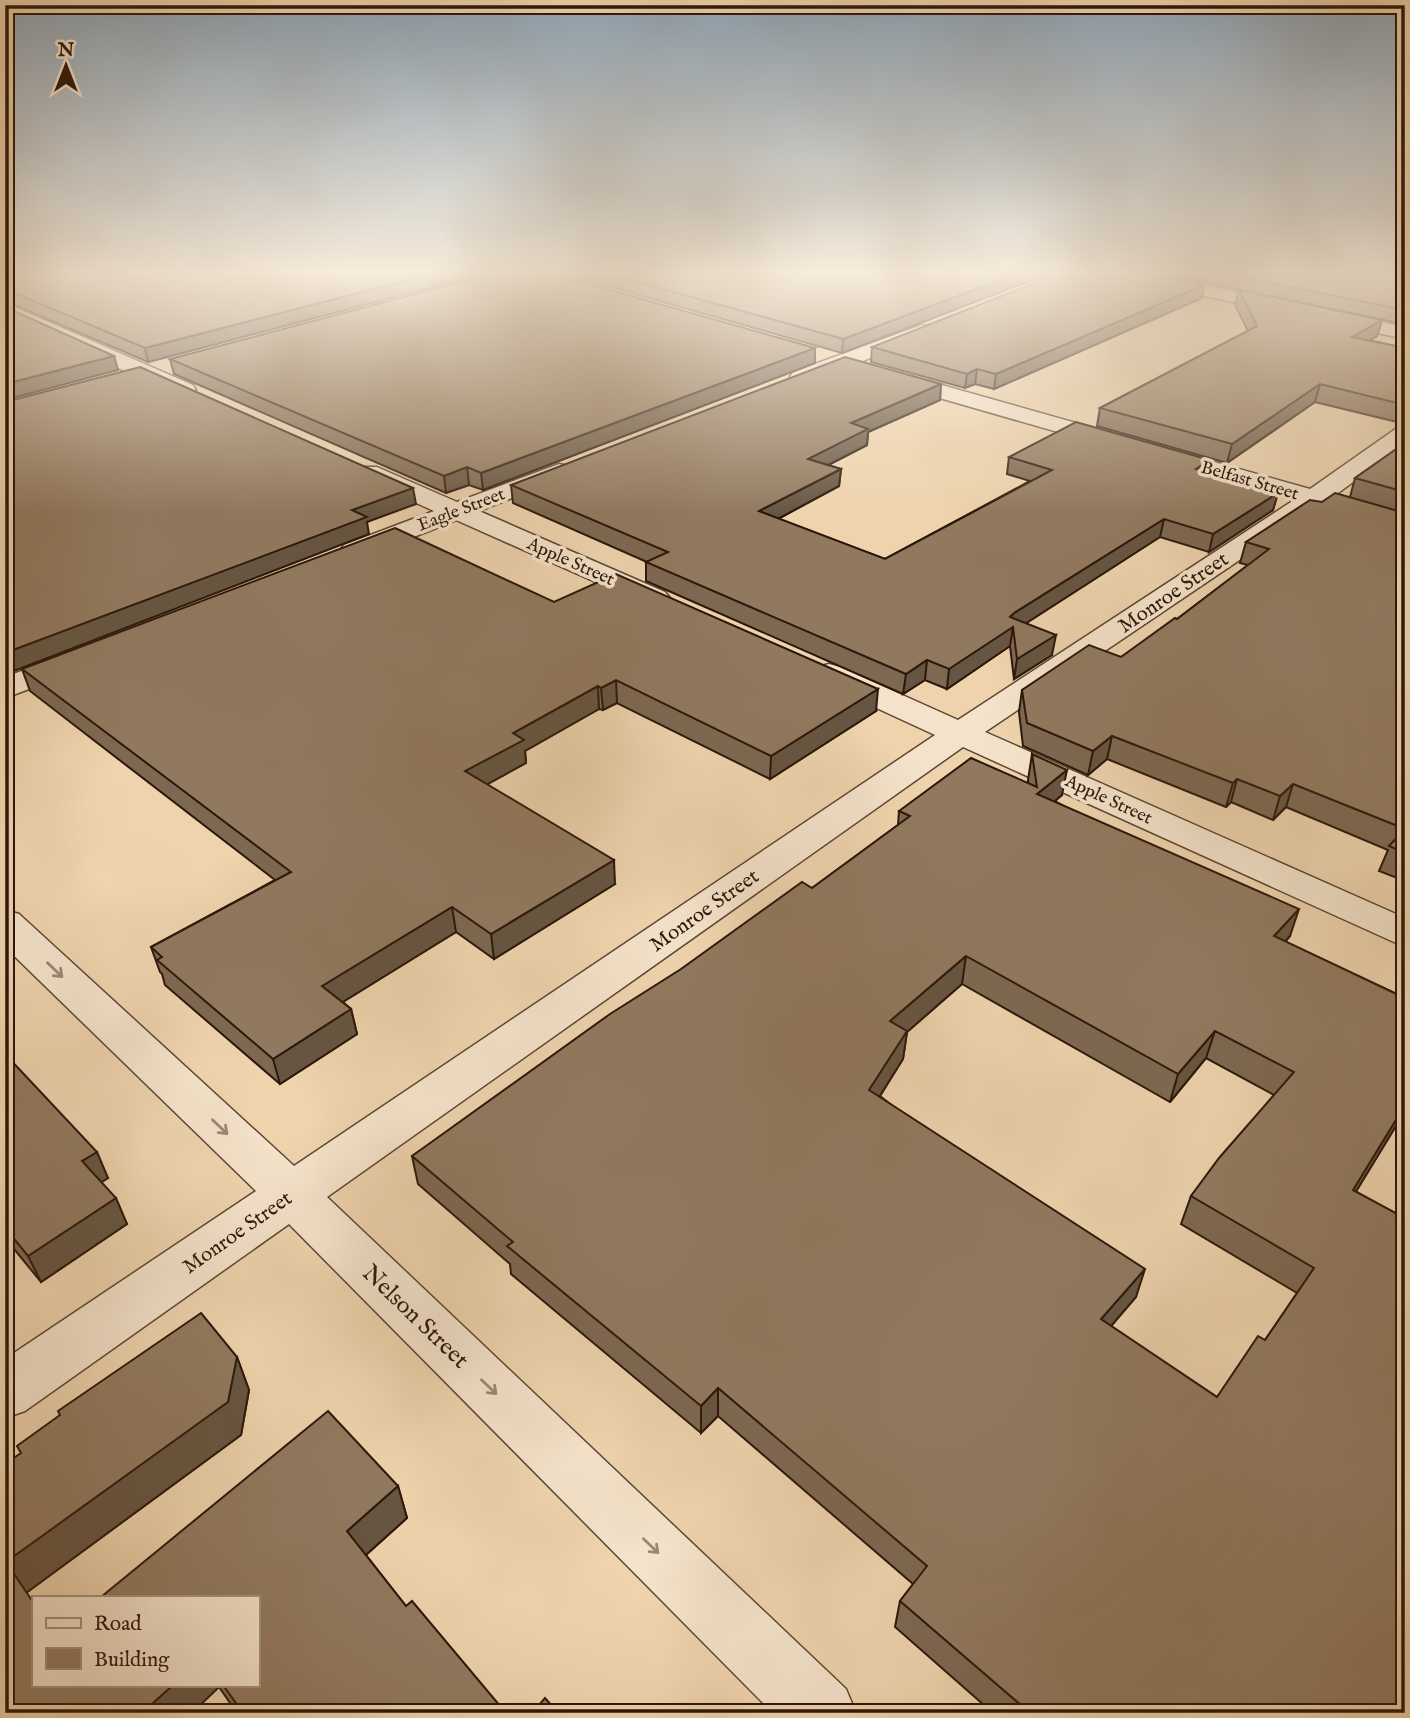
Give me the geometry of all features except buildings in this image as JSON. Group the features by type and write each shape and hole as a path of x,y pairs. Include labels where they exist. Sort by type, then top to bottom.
{"street":[{"path":"105,353 208,400"},
{"name":"Belfast Street","path":"810,353 1405,524"},
{"path":"776,387 864,353"},
{"name":"Monroe Street","path":"5,1392 962,732 1314,498 1405,433"},
{"name":"Apple Street","path":"344,461 683,610"},
{"name":"Eagle Street","path":"327,562 584,461"},
{"path":"5,688 95,653"},
{"name":"Apple Street","path":"797,660 962,732 1405,934"},
{"name":"Nelson Street","path":"5,923 291,1194 822,1713"}]}
